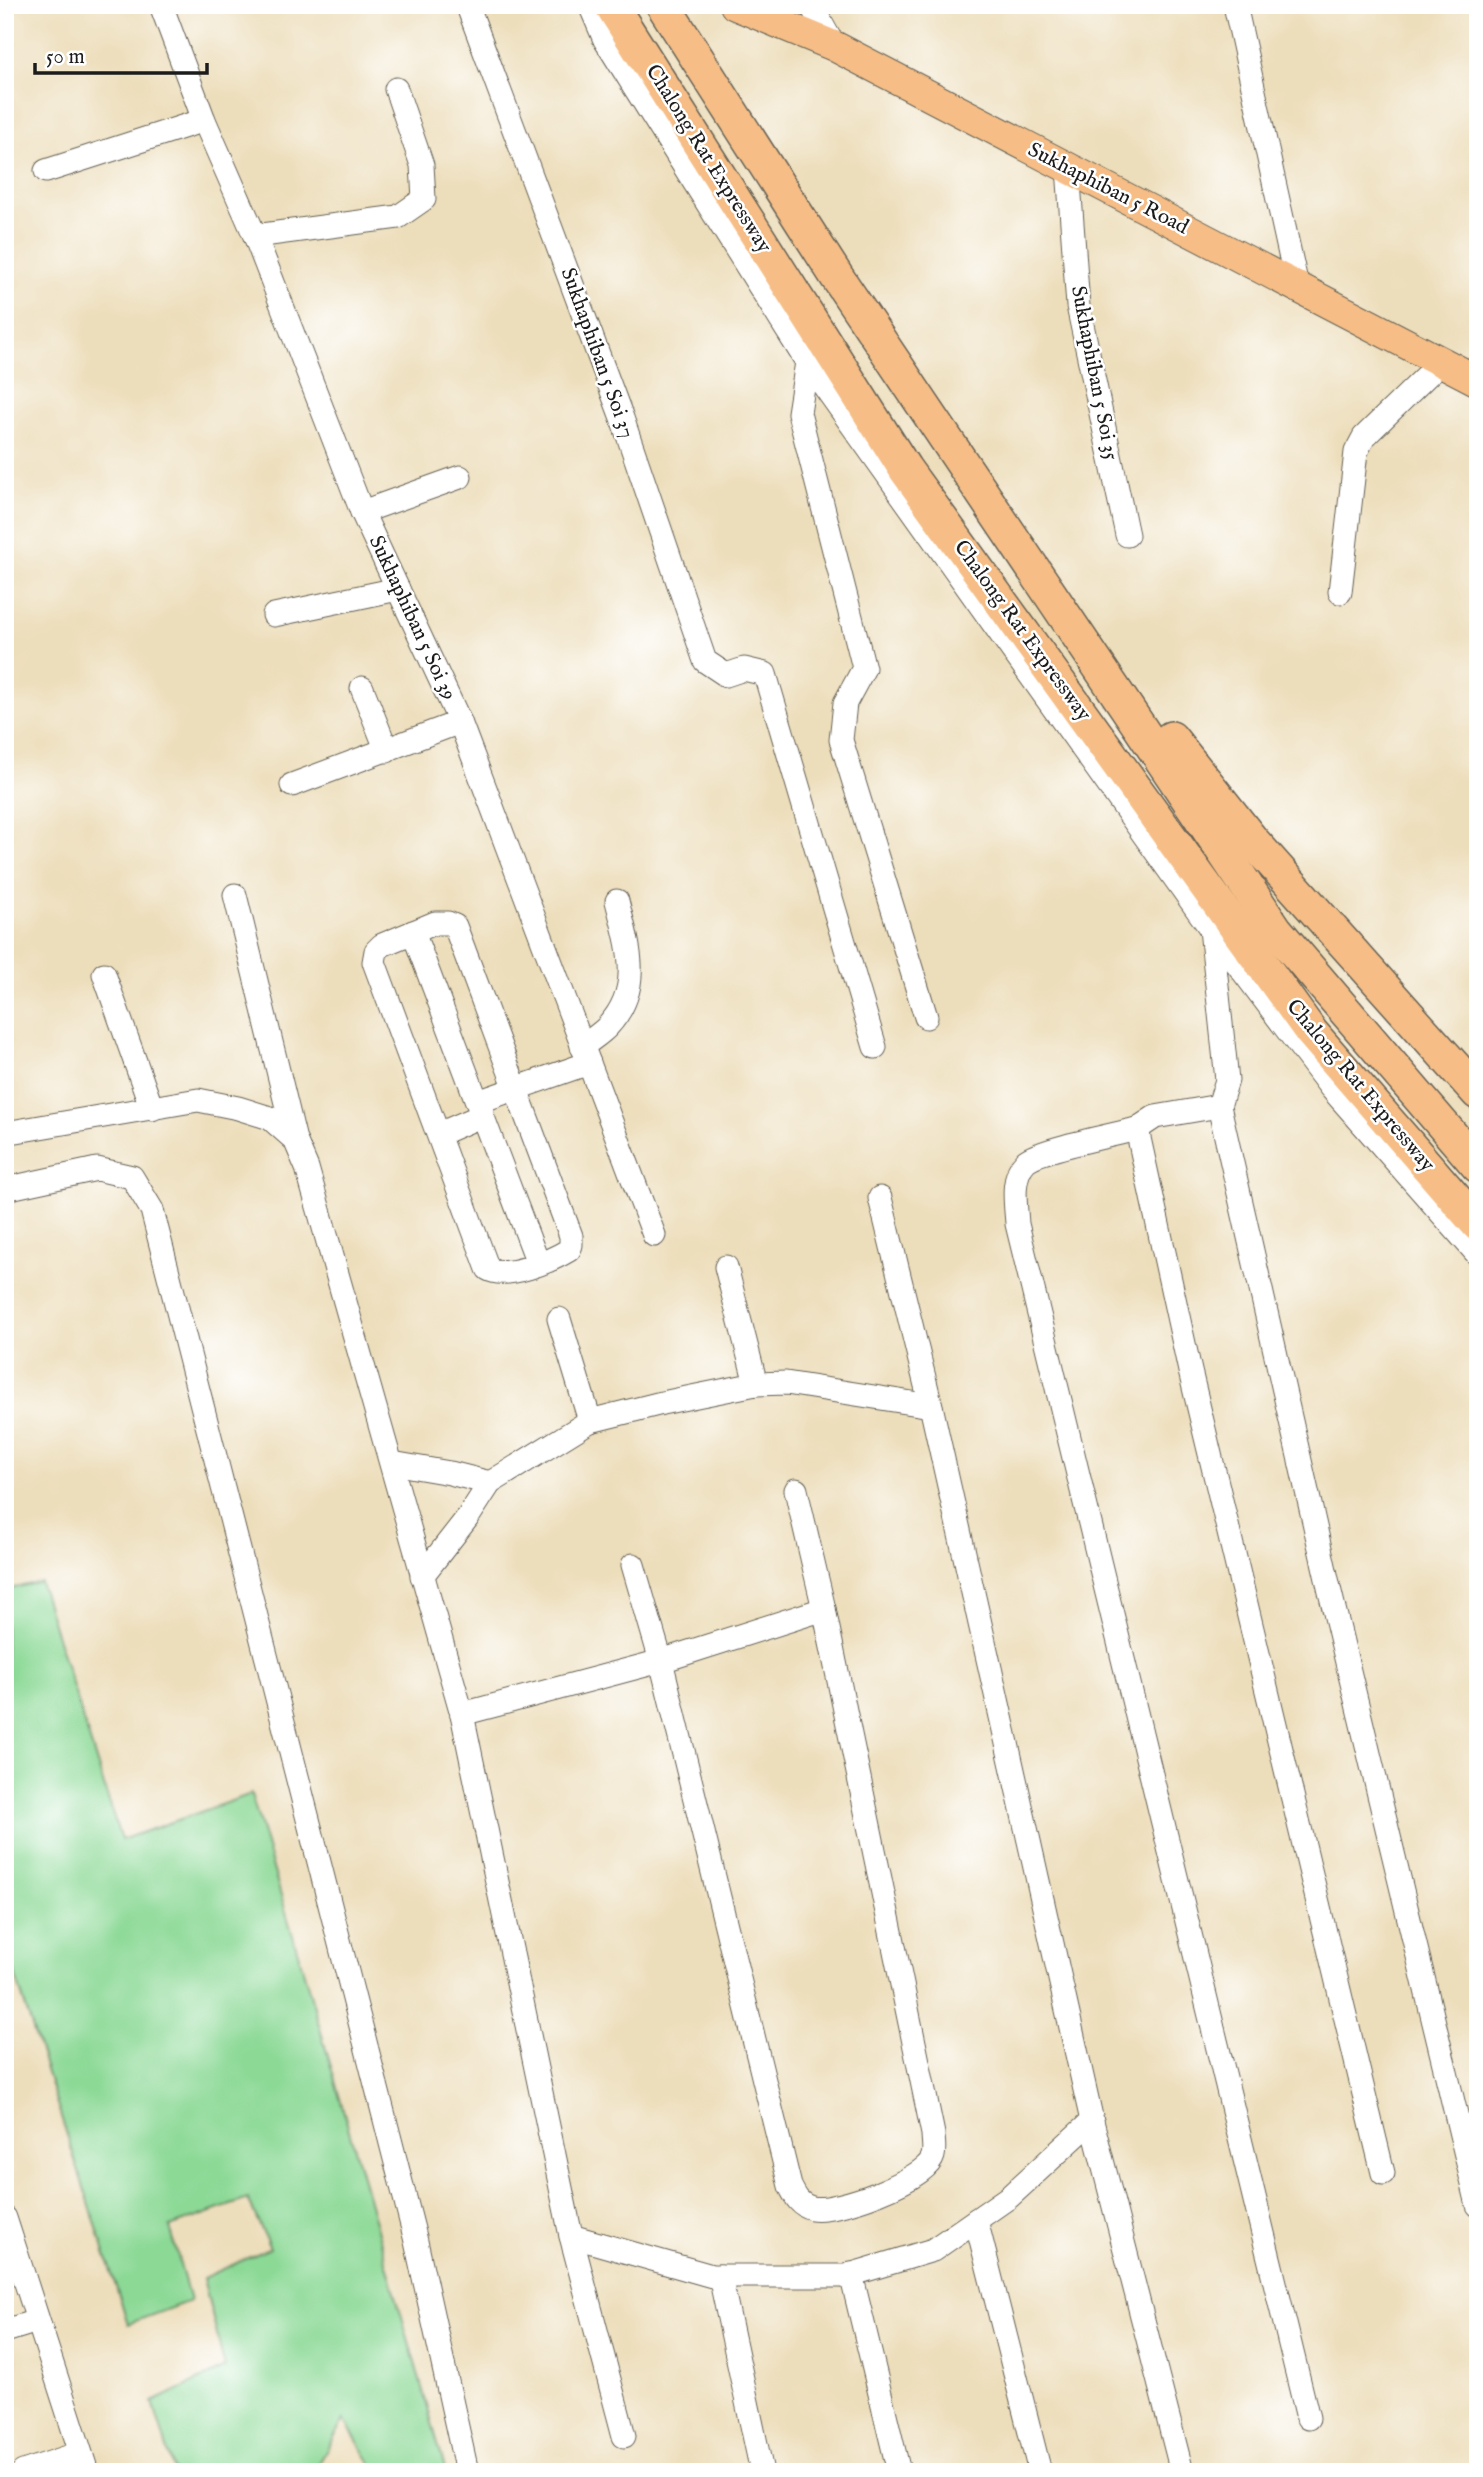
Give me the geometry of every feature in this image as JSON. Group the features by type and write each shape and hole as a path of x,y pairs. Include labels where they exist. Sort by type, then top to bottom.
{"highway":[{"name":"Chalong Rat Expressway","path":"611,5 905,469 1311,1032 1478,1225"},
{"name":"Chalong Rat Expressway","path":"663,5 837,277 1276,929 1478,1166"},
{"path":"1009,533 1251,839 1478,1093"}],"main road":[{"name":"Sukhaphiban 5 Road","path":"735,5 834,46 1478,381"}],"street":[{"name":"Sukhaphiban 5 Soi 39","path":"161,5 204,120 255,236 362,512 460,722 654,1235"},
{"name":"Sukhaphiban 5 Soi 37","path":"470,5 470,12 622,418 705,661 726,675 744,669 765,674 875,1047"},
{"path":"590,5 605,40 807,362 1211,929 1331,1088 1478,1255"},
{"path":"811,5 834,46"},
{"path":"1235,5 1297,286"},
{"path":"255,236 398,216 424,199 422,165 396,89"},
{"path":"46,171 204,120"},
{"name":"Sukhaphiban 5 Soi 35","path":"1068,168 1078,306 1126,535"},
{"path":"1340,592 1356,452 1364,436 1442,361"},
{"path":"807,362 799,413 863,668 845,703 841,740 926,1017"},
{"path":"362,512 460,477"},
{"path":"274,615 398,589"},
{"path":"362,688 387,751"},
{"path":"292,785 460,722"},
{"path":"235,895 295,1140 307,1168 462,1714 571,2236 624,2436"},
{"path":"439,1134 475,1118 486,1099 516,1088 585,1055 609,1026 626,998 632,962 617,901"},
{"path":"435,923 454,926 571,1236 569,1250 515,1272 495,1273 488,1269 374,962 376,951 382,945 412,932 435,923"},
{"path":"1211,929 1227,1080 1219,1106 1333,1606 1478,2205"},
{"path":"412,932 538,1263"},
{"path":"104,974 152,1109"},
{"path":"5,1133 198,1100 270,1118 295,1140"},
{"path":"1219,1106 1155,1117 1137,1129 1046,1152 1027,1160 1019,1173 1015,1188 1017,1224 1308,2418"},
{"path":"1137,1129 1189,1371 1383,2173"},
{"path":"5,1189 97,1169 132,1177 152,1210 415,2237 467,2472"},
{"path":"880,1198 931,1406 1092,2120 1182,2472"},
{"path":"726,1267 756,1384"},
{"path":"559,1319 590,1421"},
{"path":"422,1576 468,1517 490,1483 590,1421 756,1384 786,1383 931,1406"},
{"path":"392,1463 490,1483"},
{"path":"633,1565 661,1661 790,2186 797,2200 813,2208 866,2199 921,2172 933,2157 933,2134 824,1609 796,1490"},
{"path":"462,1714 661,1661 824,1609"},
{"path":"571,2236 712,2276 851,2274 933,2249 1009,2197 1092,2120"},
{"path":"5,2218 83,2462 23,2472"},
{"path":"976,2220 1040,2472"},
{"path":"851,2274 899,2472"},
{"path":"720,2276 762,2472"},
{"path":"5,2331 37,2321"}],"green space":[{"path":"40,1582 121,1840 251,1794 446,2472 377,2472 344,2420 314,2472 174,2472 153,2402 225,2368 203,2278 270,2248 248,2199 170,2227 190,2301 128,2324 5,1943 5,1590"}]}
